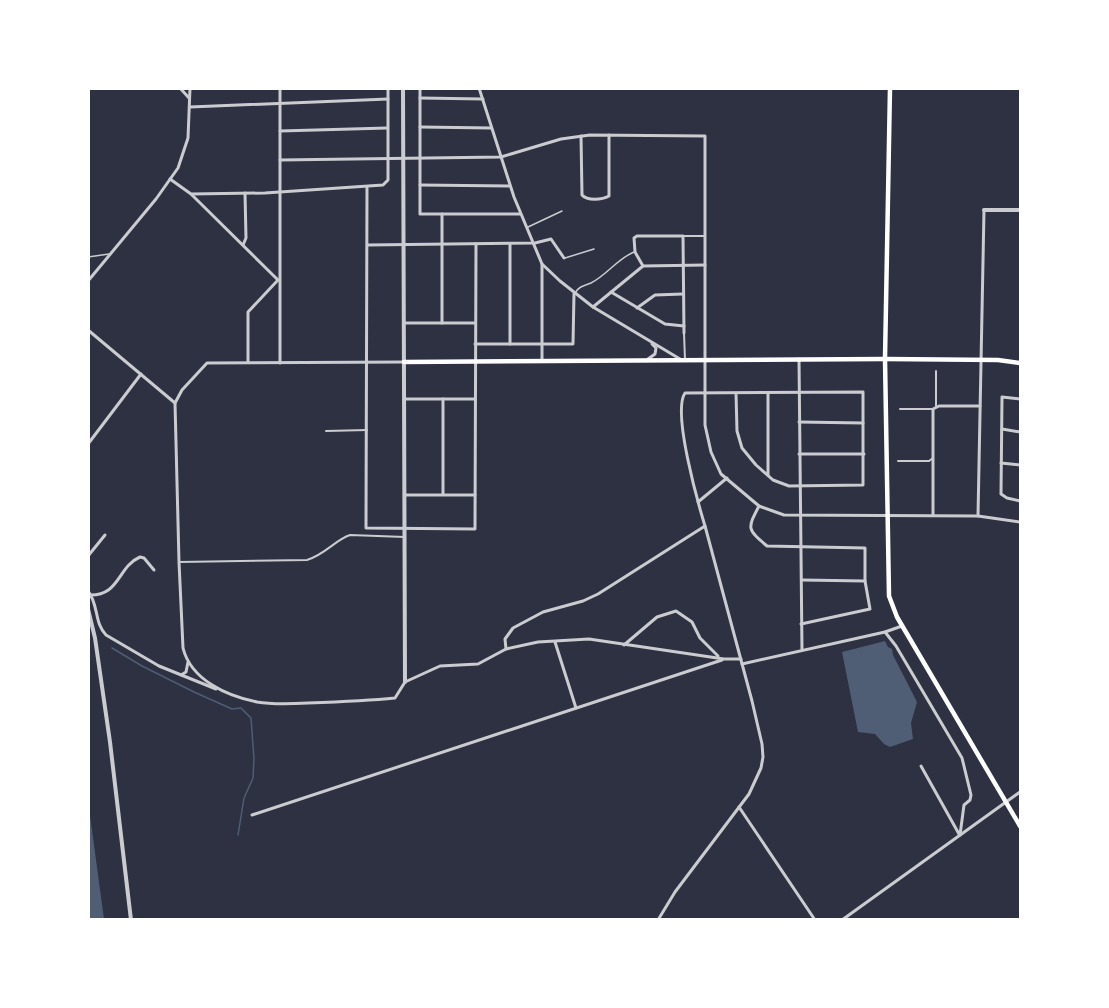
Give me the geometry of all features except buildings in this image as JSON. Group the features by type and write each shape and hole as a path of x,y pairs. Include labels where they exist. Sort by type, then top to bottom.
{"main road":[{"path":"891,88 885,359 889,596 902,626 1020,826"},
{"path":"404,362 885,359 980,360 1020,363"}],"street":[{"path":"180,88 190,99"},
{"path":"88,281 170,179 184,154 188,138 190,88"},
{"path":"280,88 278,280 280,363"},
{"path":"191,194 367,188 387,184 388,88"},
{"path":"154,570 144,558 140,557 129,566 109,591 90,594 96,606 100,628 106,635 159,666 257,702 282,704 358,702 395,698 405,682 403,88"},
{"path":"420,88 420,214 520,214"},
{"path":"479,88 509,186 542,264 542,361"},
{"path":"420,98 483,99"},
{"path":"190,107 388,99"},
{"path":"420,127 492,128"},
{"path":"280,131 387,128"},
{"path":"580,136 582,195 588,199 609,196 609,135"},
{"path":"280,160 501,157 580,136 705,136 704,393 706,436 714,462 721,474 759,506 784,515 978,516 1020,522"},
{"path":"170,179 191,194 278,280"},
{"path":"420,185 509,186"},
{"path":"367,188 366,528 475,528 476,244"},
{"path":"243,245 246,238 245,193"},
{"path":"978,516 984,210 1020,210"},
{"path":"441,214 442,323"},
{"path":"643,266 635,252 634,238 637,236 705,236"},
{"path":"542,264 574,294 593,307 684,361 683,236"},
{"path":"368,245 510,244 551,240 564,258"},
{"path":"510,244 510,344"},
{"path":"593,307 643,266 705,264"},
{"path":"248,363 248,312 278,280"},
{"path":"611,292 665,324 684,326"},
{"path":"475,344 570,345 574,342 574,294"},
{"path":"637,308 655,295 684,294"},
{"path":"404,323 475,323"},
{"path":"88,330 175,403"},
{"path":"645,361 655,354 656,348 651,343"},
{"path":"799,359 802,650"},
{"path":"181,675 188,668 183,648 175,403 182,390 207,363 404,362"},
{"path":"933,516 936,371"},
{"path":"88,444 141,374"},
{"path":"768,392 768,475"},
{"path":"658,920 675,892 754,784 763,757 762,744 741,661 686,455 682,399 685,393 863,392 863,485 799,486 780,483 768,475 742,448 737,431 736,393"},
{"path":"1020,399 1002,397 1001,429 1001,494 1020,501"},
{"path":"404,399 475,399"},
{"path":"443,399 443,494"},
{"path":"900,409 980,406"},
{"path":"798,422 863,423"},
{"path":"1001,429 1020,432"},
{"path":"326,431 368,430"},
{"path":"799,454 864,454"},
{"path":"898,461 929,461 933,458"},
{"path":"1001,463 1020,465"},
{"path":"698,502 727,478"},
{"path":"405,495 475,495"},
{"path":"759,506 749,525 750,532 767,546 865,548 865,581 870,609 801,624"},
{"path":"506,649 505,639 518,625 543,612 583,602 705,526"},
{"path":"88,556 105,535"},
{"path":"179,562 307,560 319,556 350,535 405,537"},
{"path":"801,580 865,581"},
{"path":"88,609 95,638 110,742 131,920"},
{"path":"624,645 657,616 676,611 692,621 700,638 719,657"},
{"path":"405,682 440,666 478,664 506,649 538,642 589,639 741,661 885,632 902,626"},
{"path":"885,632 896,646 962,758 971,795 970,800 964,805 960,835"},
{"path":"555,642 576,708"},
{"path":"252,815 724,659"},
{"path":"187,661 192,668 220,690"},
{"path":"921,766 960,835"},
{"path":"842,920 1020,792"},
{"path":"739,807 815,920"}],"lane":[{"path":"527,228 562,211"},
{"path":"564,258 594,249"},
{"path":"574,294 578,287 597,280 623,257 635,252"},
{"path":"88,257 110,254"}],"water":[{"path":"885,641 892,649 917,702 911,723 913,739 890,747 875,734 858,732 842,652"},
{"path":"89,808 104,919 89,919"}],"waterway":[{"path":"112,648 194,692 232,709 241,708 251,718 253,778 244,798 238,835"}]}
